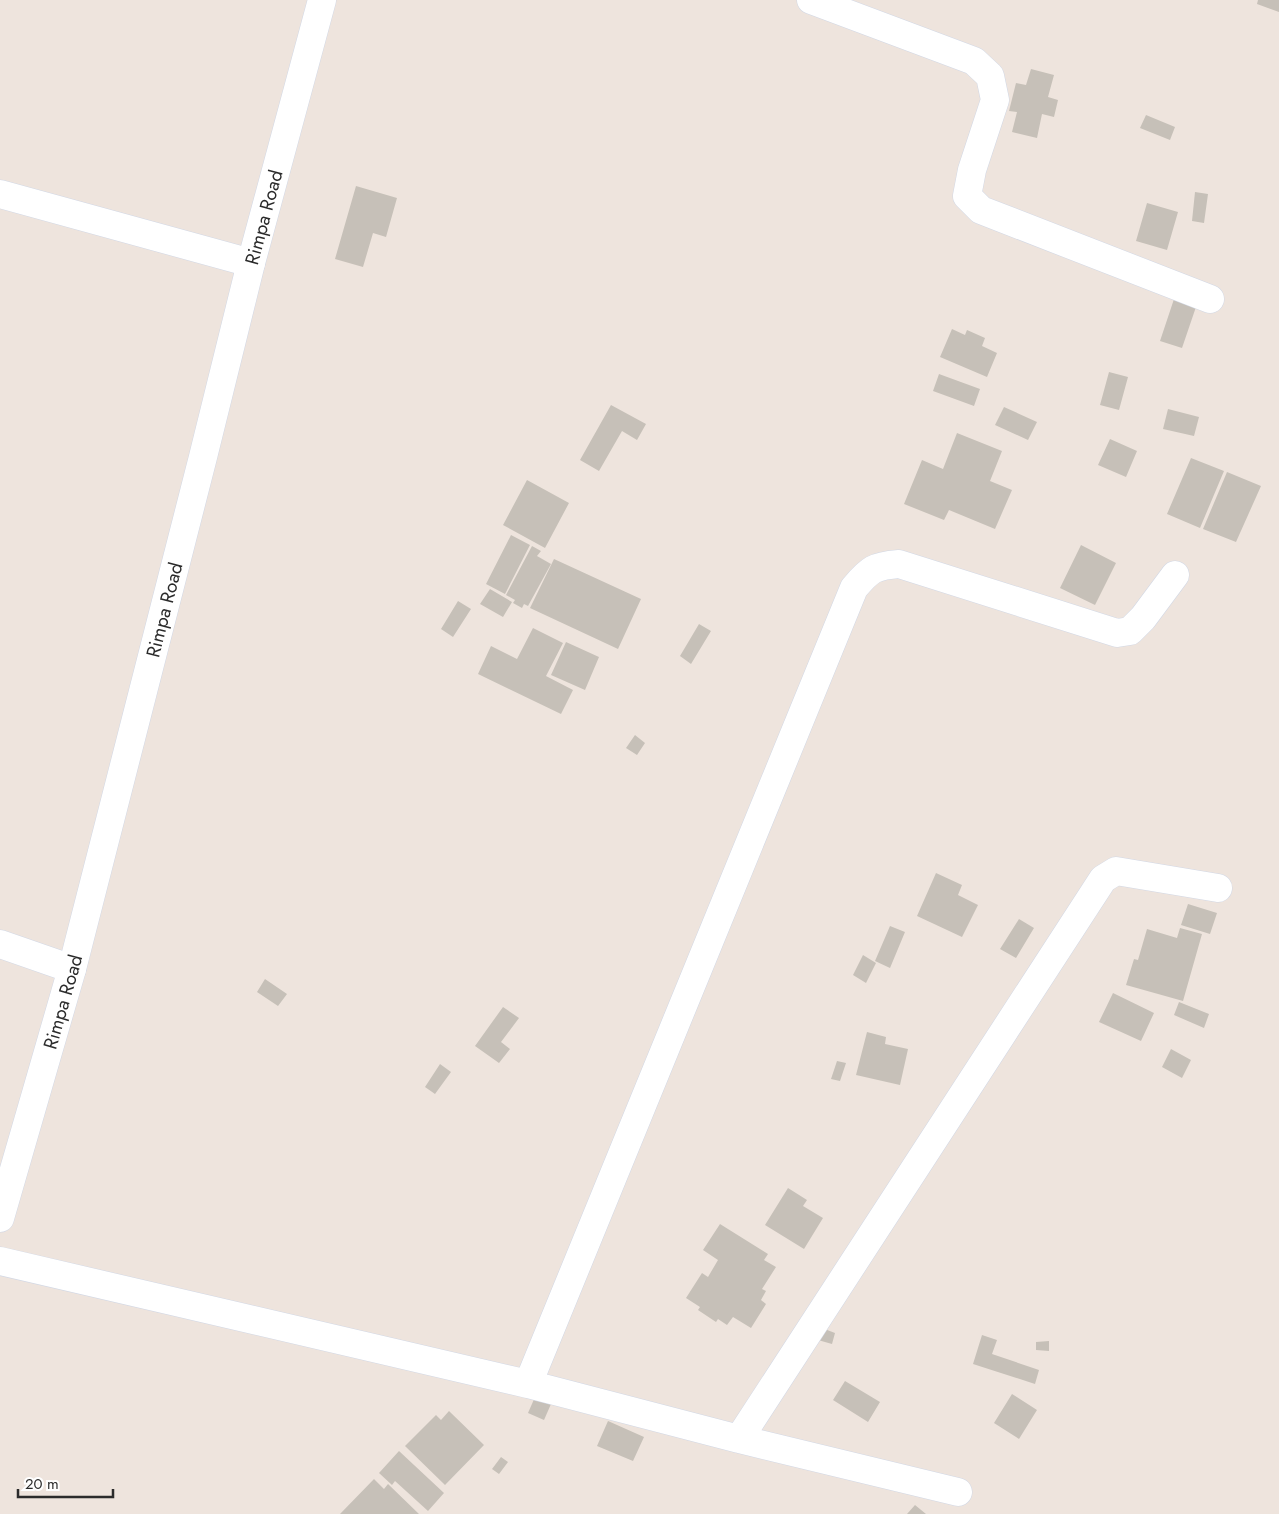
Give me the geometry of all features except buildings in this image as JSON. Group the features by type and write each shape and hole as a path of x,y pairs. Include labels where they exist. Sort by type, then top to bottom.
{"street":[{"name":"Rimpa Road","path":"0,1218 72,969 251,263 322,0"},
{"path":"811,0 974,60 990,76 995,100 972,170 968,196 981,210 1210,299"},
{"path":"0,194 251,263"},
{"path":"528,1384 700,960 854,588 864,576 880,565 899,564 1117,633 1130,630 1143,618 1175,575"},
{"path":"739,1439 1103,879 1116,871 1218,888"},
{"path":"0,944 72,969"},
{"path":"0,1261 528,1384 739,1439 958,1492"}]}
